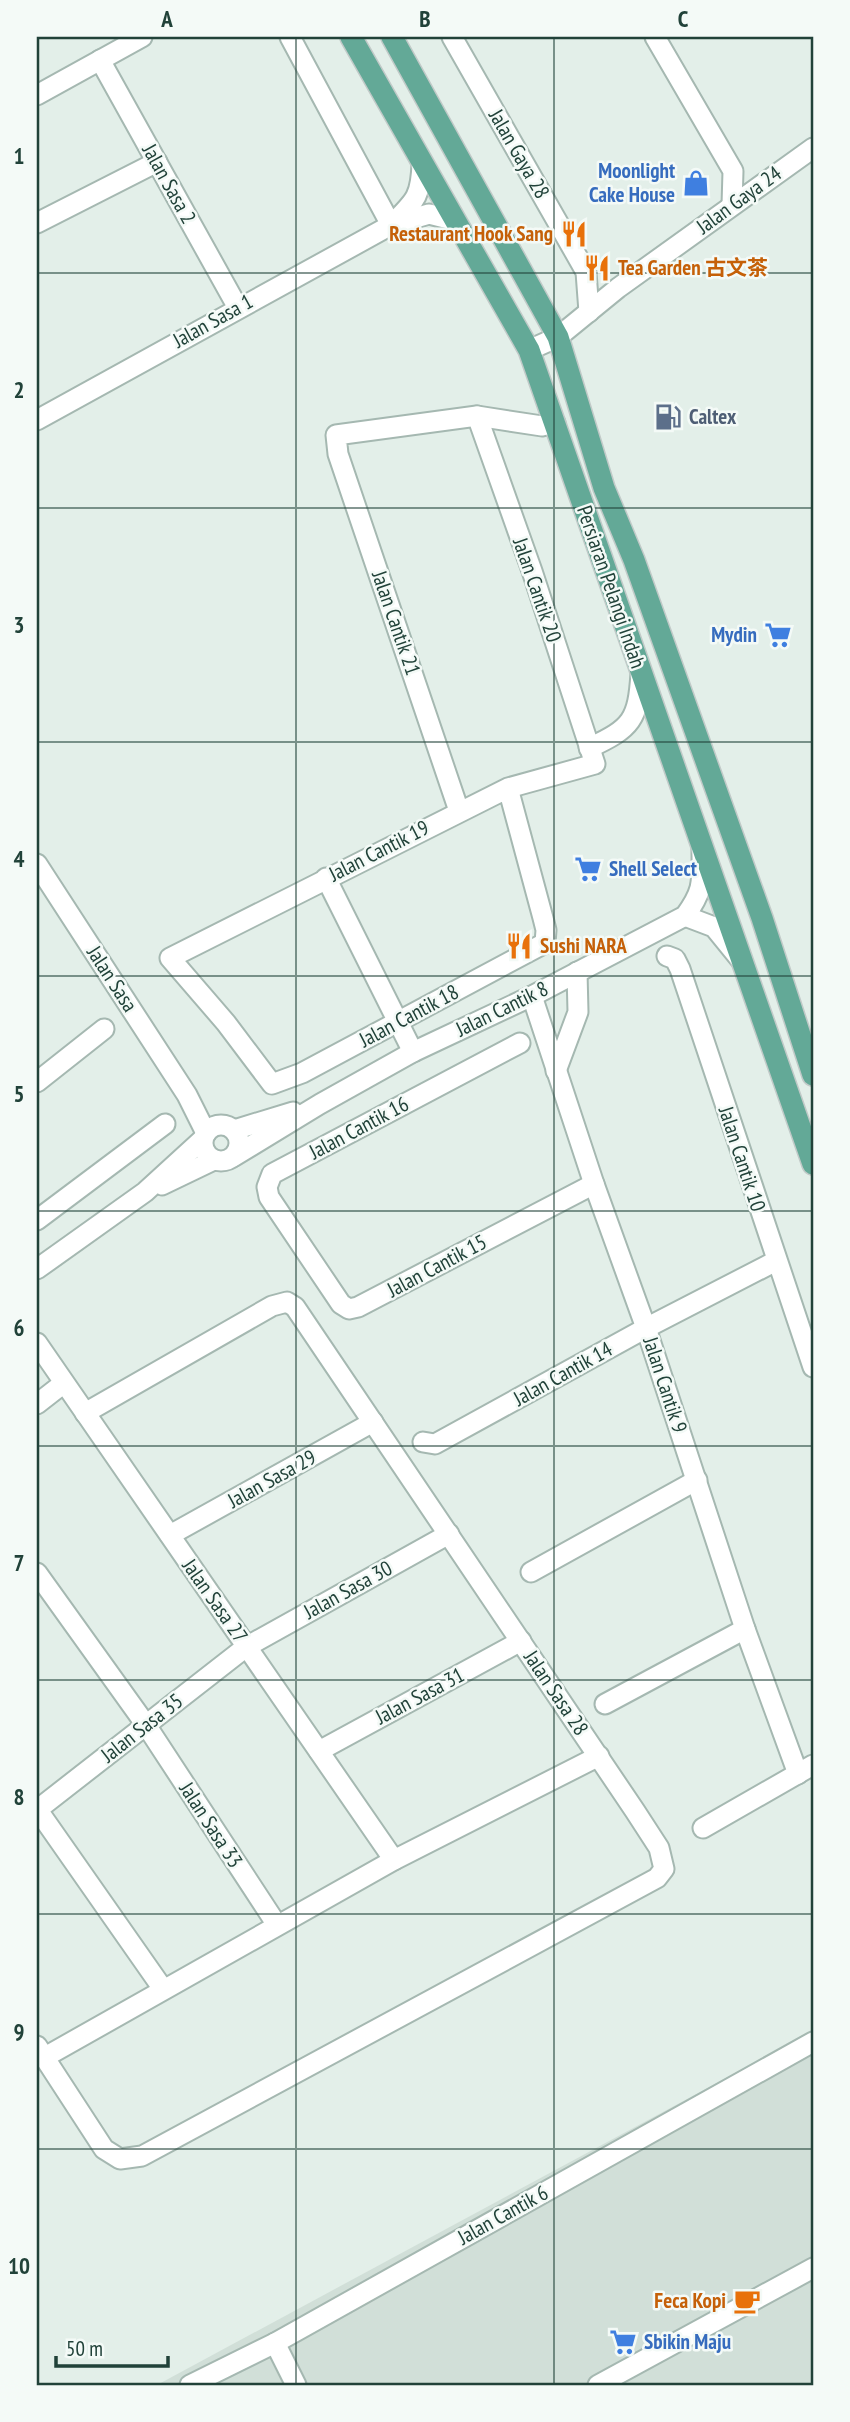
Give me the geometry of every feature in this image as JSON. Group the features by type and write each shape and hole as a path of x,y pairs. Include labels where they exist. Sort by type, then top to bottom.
{"main road":[{"name":"Persiaran Pelangi Indah","path":"351,37 529,349 813,1164"},
{"name":"Persiaran Pelangi Indah","path":"392,37 558,337 605,491 634,560 762,918 813,1075"}],"street":[{"path":"37,95 142,37"},
{"path":"290,37 391,225"},
{"name":"Jalan Gaya 28","path":"452,37 586,272 589,312"},
{"path":"655,37 733,171 732,205"},
{"name":"Jalan Sasa 2","path":"100,60 238,308"},
{"name":"Jalan Gaya 24","path":"529,349 558,337 618,288 813,148"},
{"path":"37,223 157,162"},
{"name":"Jalan Sasa 1","path":"391,225 421,190 422,163"},
{"path":"733,171 760,185"},
{"name":"Jalan Sasa 1","path":"37,420 391,225 429,214 453,220"},
{"path":"586,272 618,288"},
{"path":"477,416 542,426 555,423"},
{"name":"Jalan Cantik 21","path":"459,811 338,454 336,435 477,416"},
{"name":"Jalan Cantik 20","path":"477,416 532,571 592,756"},
{"name":"Jalan Cantik 19","path":"170,958 459,811 508,788 592,756 634,719 641,673"},
{"name":"Jalan Cantik 18","path":"170,958 226,1023 272,1084 302,1073 545,943 546,930 508,788"},
{"path":"702,844 702,888 698,899 685,916 714,927 746,967"},
{"name":"Jalan Sasa","path":"37,864 187,1095 216,1132"},
{"path":"326,877 397,1023 414,1052"},
{"name":"Jalan Cantik 8","path":"320,1104 414,1052 532,996 685,916"},
{"name":"Jalan Cantik 10","path":"667,956 675,959 680,969 813,1367"},
{"path":"556,1071 578,1012 577,972"},
{"name":"Jalan Cantik 9","path":"532,996 594,1184 646,1328 745,1629 806,1769"},
{"path":"37,1082 104,1029"},
{"name":"Jalan Cantik 16","path":"303,1247 269,1197 267,1187 272,1174 520,1042"},
{"path":"37,1269 145,1192 216,1132 320,1104"},
{"path":"145,1192 223,1159 320,1104"},
{"path":"37,1220 164,1124"},
{"path":"216,1132 205,1152 223,1159"},
{"path":"216,1132 240,1141 239,1147 223,1159"},
{"name":"Jalan Cantik 15","path":"303,1247 341,1304 349,1309 358,1307 594,1184"},
{"name":"Jalan Cantik 14","path":"423,1442 435,1444 646,1328 776,1261"},
{"name":"Jalan Sasa 28","path":"41,2051 163,1989 394,1860 599,1756 295,1307 287,1302 272,1306 85,1413"},
{"name":"Jalan Sasa 27","path":"37,1343 394,1860"},
{"path":"37,1404 64,1384"},
{"name":"Jalan Sasa 29","path":"170,1535 373,1422"},
{"path":"531,1572 697,1480"},
{"name":"Jalan Sasa 30","path":"247,1647 449,1534"},
{"name":"Jalan Sasa 33","path":"37,1573 146,1725 277,1925"},
{"path":"604,1704 745,1629"},
{"name":"Jalan Sasa 31","path":"319,1751 522,1641"},
{"name":"Jalan Sasa 35","path":"37,1810 247,1647"},
{"path":"41,2051 104,2149 120,2159 142,2156 657,1878 664,1869 659,1849 599,1756"},
{"path":"703,1828 806,1769"},
{"path":"37,1810 163,1989"},
{"name":"Jalan Cantik 6","path":"190,2385 275,2343 813,2042"},
{"path":"598,2385 813,2268"},
{"path":"275,2343 296,2385"}],"shaded area":[{"path":"813,2031 813,2385 157,2385"}],"place":[{"name":"Moonlight Cake House","path":"696,183"},
{"name":"Restaurant Hook Sang","path":"574,234"},
{"name":"Tea Garden 古文茶","path":"597,268"},
{"name":"Caltex","path":"668,417"},
{"name":"Mydin","path":"778,635"},
{"name":"Shell Select","path":"588,869"},
{"name":"Sushi NARA","path":"519,946"},
{"name":"Feca Kopi","path":"747,2301"},
{"name":"Sbikin Maju","path":"623,2342"}]}
